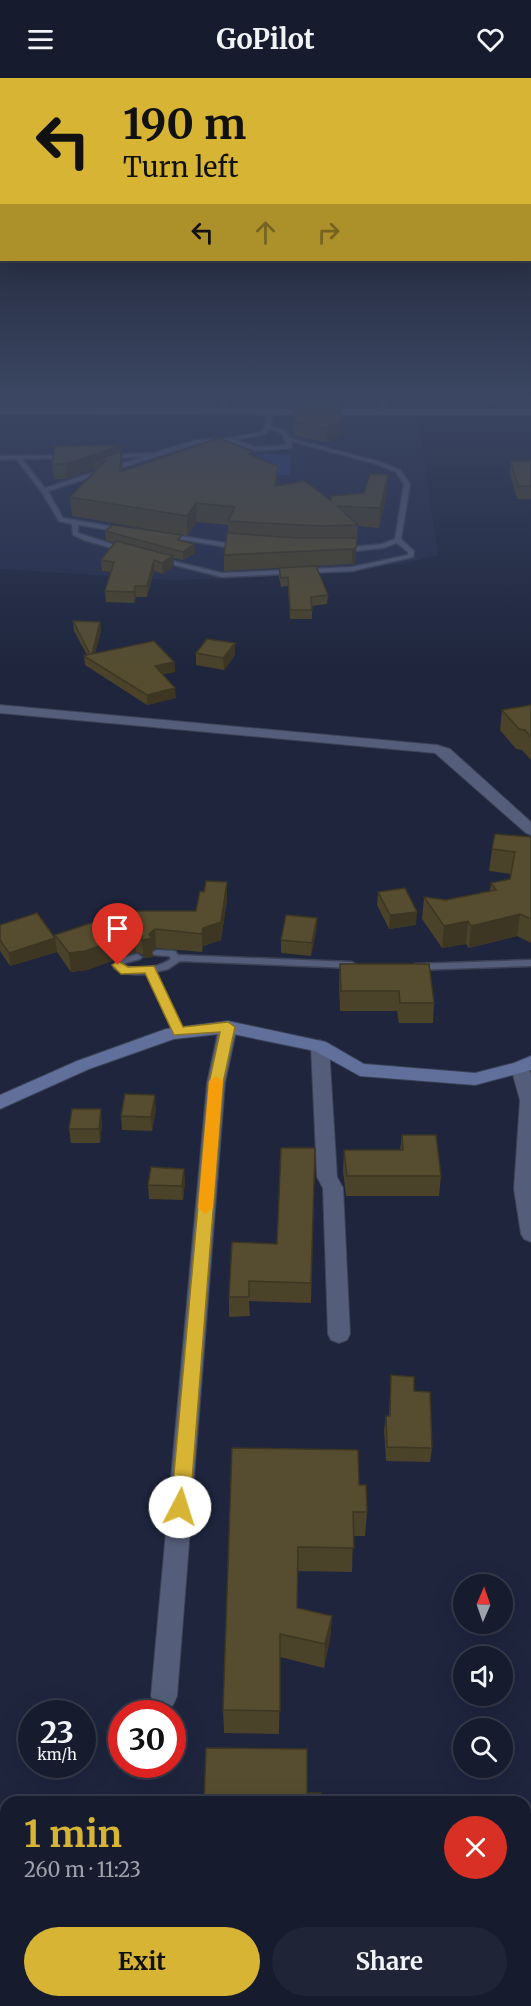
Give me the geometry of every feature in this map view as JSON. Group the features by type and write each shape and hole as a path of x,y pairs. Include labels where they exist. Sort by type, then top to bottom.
{"main road":[{"path":"0,1103 82,1065 179,1032 228,1027 320,1046 360,1070 475,1079 526,1065"}],"street":[{"path":"0,709 437,749 445,752 531,830"},
{"path":"164,1696 216,1083 228,1027"},
{"path":"320,1046 327,1177 333,1188 339,1334"},
{"path":"526,1065 529,1100 524,1189 531,1234"}],"lane":[{"path":"44,490 61,520 132,531"},
{"path":"398,540 406,490"},
{"path":"75,523 75,534 131,552"},
{"path":"155,535 248,548"},
{"path":"336,550 383,546 398,540"},
{"path":"152,557 222,575 352,569 411,556 411,551 398,540"},
{"path":"158,953 172,953 175,958"},
{"path":"137,957 121,961 119,968 130,971 150,969 173,963 175,958"},
{"path":"175,958 361,966"},
{"path":"406,967 531,963"},
{"path":"150,969 179,1032"}],"shaded area":[{"path":"0,490 429,490 438,555 402,564 372,566 355,572 241,578 170,580 0,569"}],"building":[{"path":"77,490 317,490 331,501 331,496 364,493 365,490 384,490 380,508 337,506 358,525 321,526 228,521 235,507 196,503 187,516 70,497"},
{"path":"113,525 182,535 178,540 194,544 183,552 105,531"},
{"path":"227,533 297,538 357,538 356,548 352,549 224,555"},
{"path":"116,541 173,556 162,563 154,560 147,586 135,586 134,592 105,591 114,562 101,560"},
{"path":"316,566 328,595 311,597 312,610 290,610 288,577 281,578 279,568"},
{"path":"73,621 100,622 92,654 154,641 174,662 155,666 175,688 147,695 84,656 90,654"},
{"path":"207,639 235,643 223,658 196,653"},
{"path":"531,705 531,737 525,730 519,729 502,710"},
{"path":"495,834 531,837 531,919 520,914 471,926 468,921 444,926 424,897 446,900 496,890 491,883 510,879 515,852 492,849"},
{"path":"206,881 227,882 221,922 203,928 202,934 155,929 149,934 152,938 142,940 142,936 135,933 85,951 69,953 55,935 128,911 196,911 200,891 204,892"},
{"path":"405,888 417,912 390,915 378,892"},
{"path":"37,913 55,938 9,953 0,940 0,925"},
{"path":"286,915 317,918 312,943 281,940"},
{"path":"340,964 429,964 434,1003 400,1003 399,991 341,991"},
{"path":"125,1094 155,1095 151,1117 121,1116"},
{"path":"72,1109 101,1109 99,1129 69,1129"},
{"path":"402,1135 436,1135 441,1176 347,1176 344,1150 403,1150"},
{"path":"281,1148 315,1148 311,1283 249,1281 249,1297 229,1297 232,1242 277,1244"},
{"path":"151,1167 184,1169 182,1186 148,1185"},
{"path":"391,1375 414,1377 414,1391 430,1392 432,1448 387,1447 386,1416 390,1416"},
{"path":"232,1448 358,1450 359,1485 366,1485 367,1512 353,1512 354,1548 298,1547 297,1608 332,1616 325,1644 280,1634 280,1711 223,1710"},
{"path":"206,1748 307,1749 307,1793 321,1793 321,1796 204,1796"}],"slow traffic":[{"path":"205,1208 216,1081"}],"route":[{"path":"118,965 125,971 150,969 179,1032 228,1027 216,1083 180,1507"}]}
